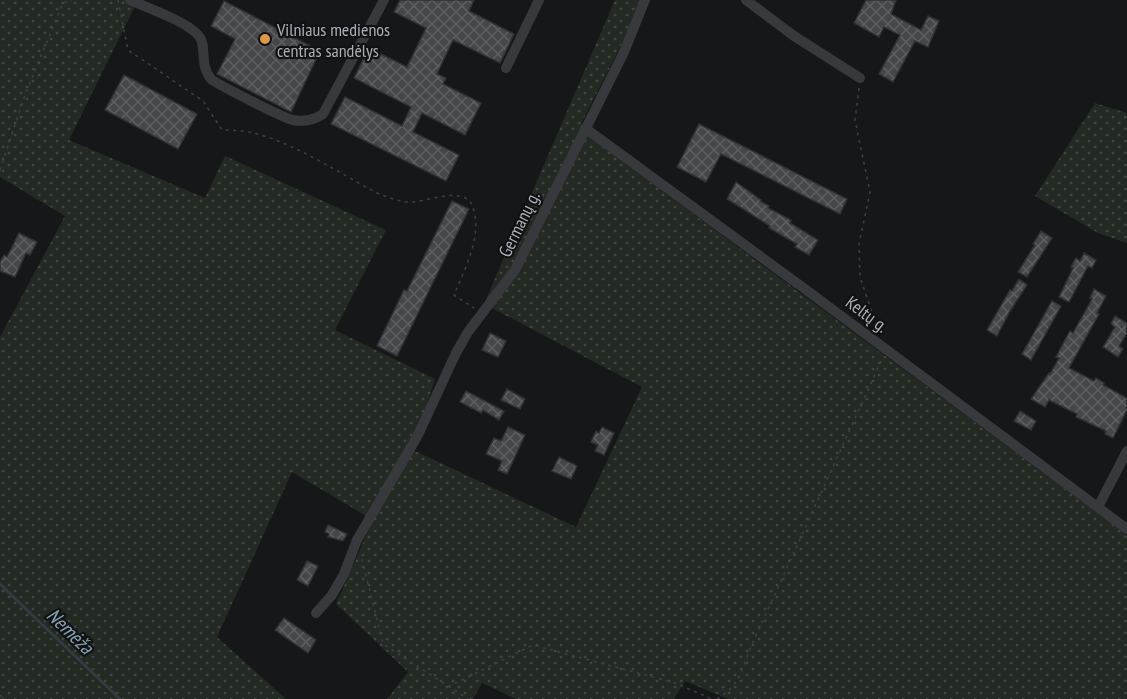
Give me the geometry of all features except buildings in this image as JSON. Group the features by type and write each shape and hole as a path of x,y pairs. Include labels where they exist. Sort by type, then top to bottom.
{"street":[{"path":"130,0 177,21 199,35 204,44 202,60 211,80 291,120 308,121 323,114 384,0"},
{"path":"506,68 539,0"},
{"name":"Germanų g.","path":"316,613 333,595 357,540 408,455 456,353 515,270 624,52 645,0"},
{"path":"746,0 794,36 860,78"},
{"name":"Keltų g.","path":"585,128 1127,529"},
{"path":"1098,507 1127,451"}],"path":[{"path":"0,170 26,92 63,3 72,0"},
{"path":"118,0 128,50 203,101 222,130 263,135 393,199 410,202 459,196 470,201 477,228 454,296 483,312"},
{"path":"717,699 731,690 738,680 749,651 886,350 868,306 860,277 859,244 870,192 855,120 860,78"},
{"path":"357,540 383,644 468,699"},
{"path":"448,687 533,645 675,683 712,699"},
{"path":"0,695 4,699"}],"shaded area":[{"path":"0,0 138,0 69,140 205,198 225,156 386,230 335,330 435,379 413,450 576,527 642,387 484,304 615,0 640,0 633,22 581,124 588,136 1127,535 1127,699 728,699 685,681 674,699 516,699 482,683 473,699 387,699 408,672 336,604 373,520 292,472 217,637 286,699 0,699 0,337 65,216 0,177"},
{"path":"1095,103 1127,113 1127,243 1098,233 1035,196"}],"waterway":[{"name":"Nemėža","path":"0,584 120,699"}],"place":[{"name":"Vilniaus medienos centras sandėlys","path":"265,39"}]}
